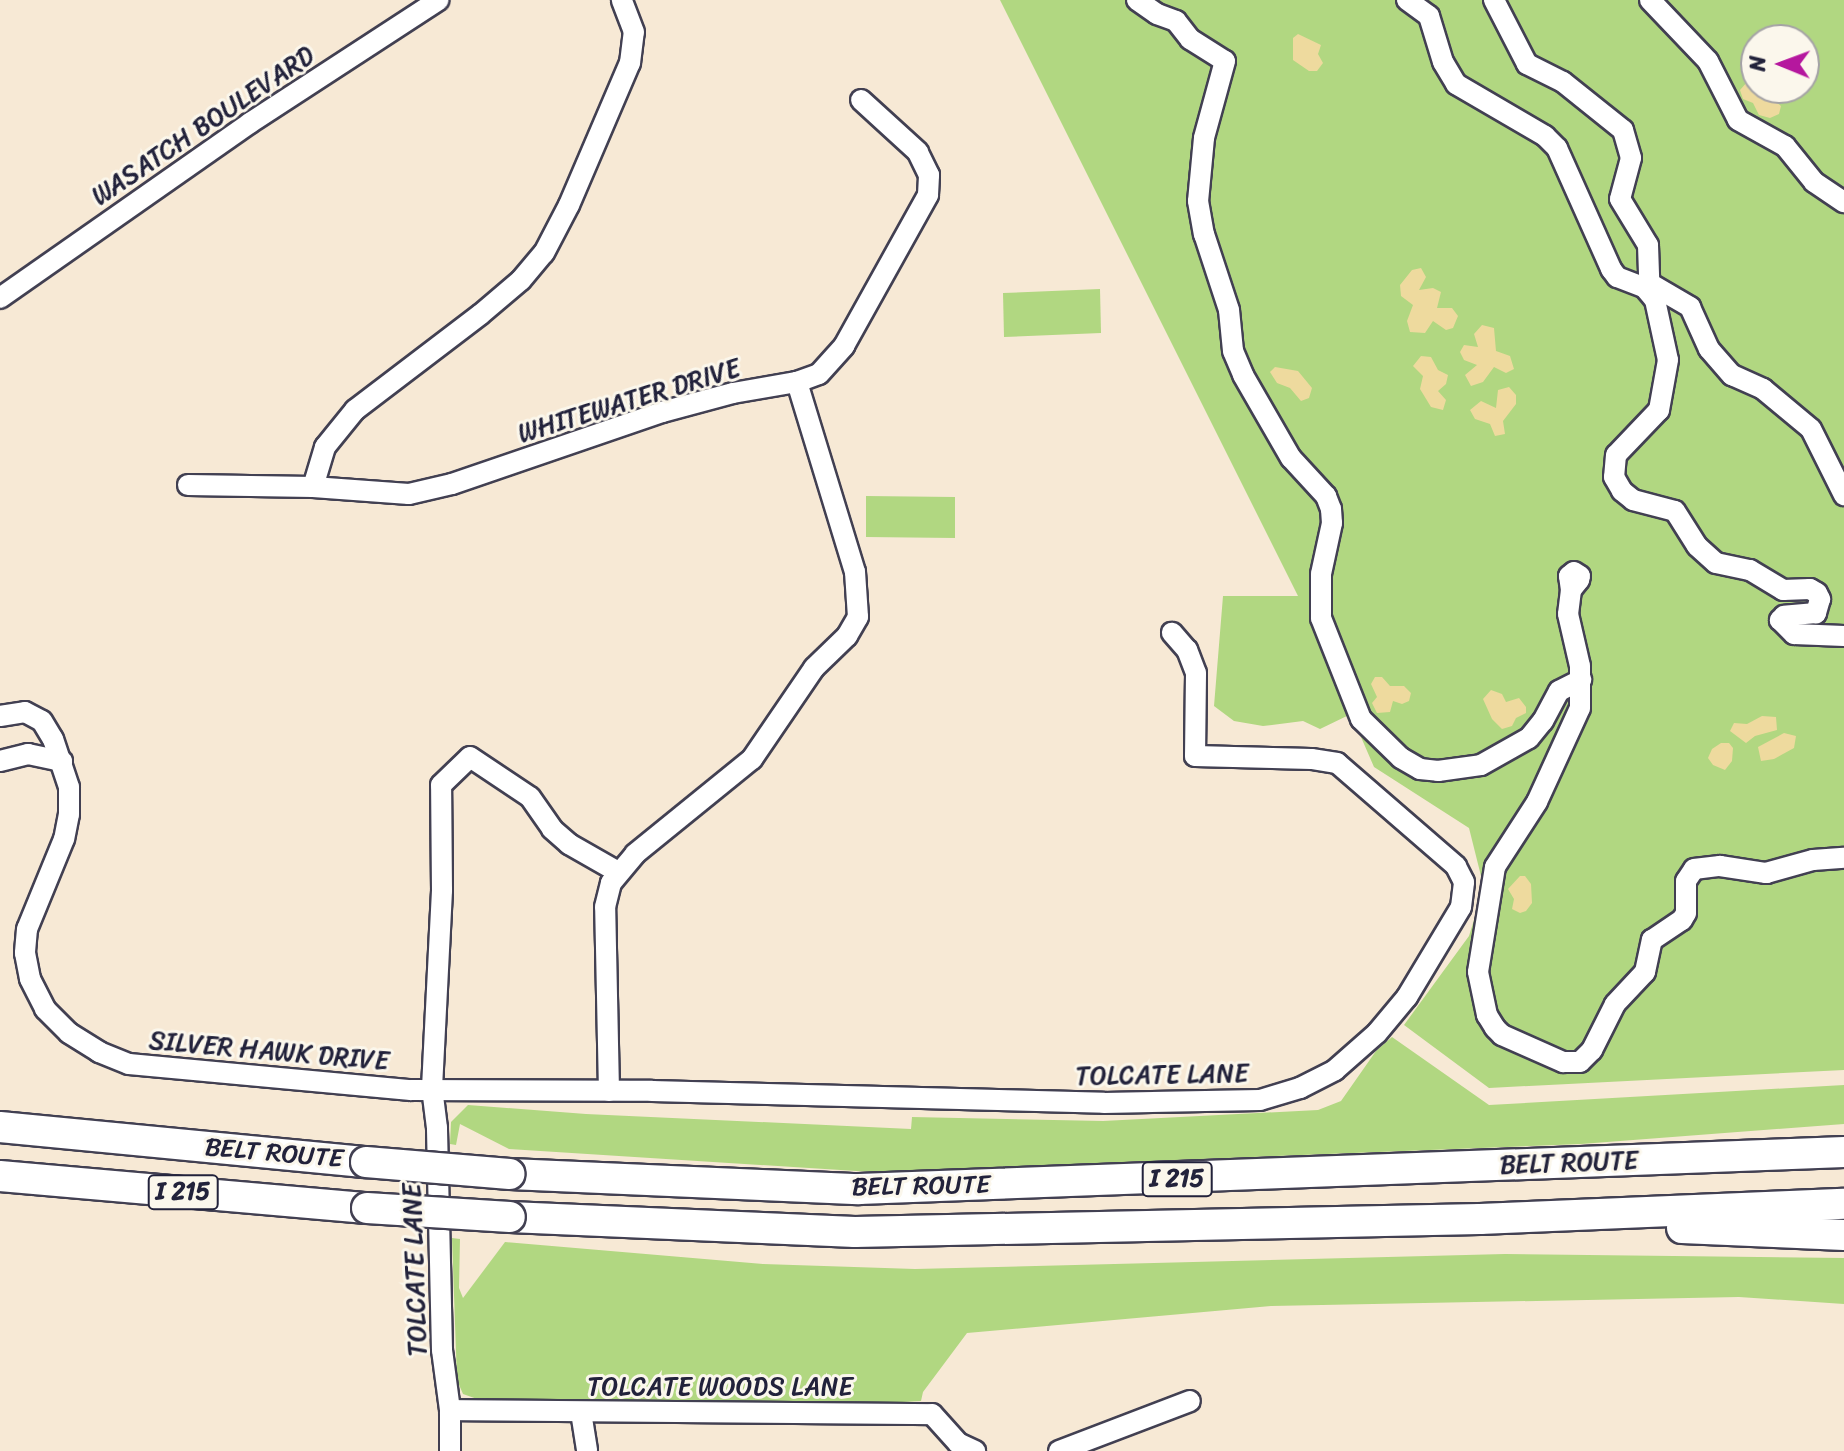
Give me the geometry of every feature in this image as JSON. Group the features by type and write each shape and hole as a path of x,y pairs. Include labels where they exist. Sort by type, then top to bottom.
{"highway":[{"name":"BELT ROUTE","path":"0,1127 510,1174 859,1189 1844,1152"},
{"name":"BELT ROUTE","path":"0,1176 367,1208 855,1232 1480,1219 1844,1204"},
{"path":"1480,1219 1844,1235"}],"street":[{"name":"WASATCH BOULEVARD","path":"0,298 280,103 439,0"},
{"path":"313,487 325,447 355,410 469,324 521,280 544,253 630,63 634,32 622,0"},
{"path":"1137,0 1157,14 1176,21 1190,39 1225,61 1204,138 1198,201 1204,234 1229,310 1233,351 1243,375 1291,458 1326,496 1331,509 1332,523 1321,574 1321,618 1361,719 1401,758 1420,769 1438,771 1481,765 1529,738 1543,721 1559,691 1572,681 1581,680"},
{"path":"1407,0 1429,16 1443,62 1456,84 1545,136 1557,148 1611,269 1617,277 1645,288 1655,300 1668,360 1659,410 1616,455 1614,477 1622,491 1633,500 1675,511 1697,546 1716,563 1750,570 1783,590 1810,589 1817,593 1819,608 1816,613 1790,615 1780,620 1794,634 1844,636"},
{"path":"1494,0 1527,64 1563,82 1623,130 1631,158 1620,199 1648,245 1649,283 1690,307 1709,349 1732,375 1763,389 1811,429 1844,495"},
{"path":"1650,0 1708,61 1738,120 1785,146 1814,182 1844,202"},
{"name":"WHITEWATER DRIVE","path":"188,485 313,487 396,494 424,491 686,405 797,382 819,374 844,346 928,195 929,175 918,152 861,100"},
{"path":"609,1091 605,907 618,872 752,759 814,668 840,645 858,617 859,595 855,572 797,382"},
{"path":"1571,590 1570,629 1581,680 1580,708 1537,802 1495,867 1478,972 1487,1015 1502,1035 1563,1062 1580,1062 1592,1050 1615,1004 1645,972 1652,940 1682,920 1686,913 1686,881 1694,869 1720,866 1766,873 1813,860 1844,858"},
{"name":"TOLCATE LANE","path":"432,1088 822,1098 1237,1103 1281,1094 1335,1070 1377,1033 1407,997 1461,907 1464,891 1461,874 1337,763 1311,759 1195,756 1196,673 1187,650 1172,633"},
{"name":"SILVER HAWK DRIVE","path":"0,716 25,712 42,721 62,761 69,787 67,826 31,917 25,953 36,994 69,1033 114,1060 144,1068 411,1090 432,1088"},
{"path":"0,761 28,754 62,761"},
{"name":"TOLCATE LANE","path":"450,1451 450,1410 442,1350 437,1128 432,1088 442,890 441,785 470,757 530,797 552,829 569,844 618,872"},
{"path":"1059,1451 1190,1401"},
{"name":"TOLCATE WOODS LANE","path":"450,1410 932,1414 958,1443 975,1451"},
{"path":"581,1412 587,1451"}],"green space":[{"path":"1000,0 1844,0 1844,1070 1489,1088 1404,1025 1469,936 1484,888 1469,828 1374,767 1351,714 1320,729 1303,721 1263,726 1234,721 1214,706 1223,596 1298,596"},
{"path":"1100,289 1101,333 1004,337 1003,293"},
{"path":"866,496 955,497 955,538 866,537"},
{"path":"1392,1037 1489,1105 1844,1085 1844,1124 1581,1144 872,1172 509,1149 460,1124 456,1145 450,1144 451,1122 468,1105 586,1114 911,1129 912,1117 1103,1121 1318,1110 1341,1101 1376,1051"},
{"path":"452,1238 460,1239 459,1288 463,1298 505,1242 763,1264 915,1269 1505,1254 1844,1258 1844,1304 1739,1297 1271,1306 967,1333 923,1392 921,1401 830,1406 480,1400 463,1394 457,1380"}],"sand":[{"path":"1298,34 1321,45 1318,54 1323,63 1317,71 1309,71 1293,60 1293,38"},
{"path":"1754,104 1781,106 1779,114 1770,118 1759,115"},
{"path":"1421,268 1426,277 1419,290 1433,288 1441,292 1437,308 1452,308 1458,316 1453,328 1446,330 1433,321 1425,333 1410,332 1407,321 1413,305 1401,296 1400,285 1412,270"},
{"path":"1482,325 1494,328 1496,351 1510,356 1514,369 1506,373 1494,367 1483,382 1471,386 1465,375 1477,365 1464,360 1460,352 1464,345 1478,347 1474,334"},
{"path":"1421,356 1431,357 1438,370 1448,375 1446,384 1438,391 1446,400 1443,410 1431,407 1420,389 1423,376 1413,366"},
{"path":"1275,367 1298,371 1312,388 1309,398 1301,401 1290,388 1277,383 1270,372"},
{"path":"1509,387 1516,395 1516,404 1503,421 1505,434 1495,436 1490,424 1475,419 1470,410 1481,401 1496,408 1498,390"},
{"path":"1375,677 1382,677 1390,686 1404,686 1411,693 1409,701 1402,704 1393,701 1390,712 1377,713 1372,703 1377,697 1371,684"},
{"path":"1491,690 1502,694 1506,702 1519,698 1526,707 1526,713 1516,718 1512,726 1502,729 1492,719 1483,699"},
{"path":"1762,716 1776,717 1777,730 1755,736 1746,743 1730,731 1734,723 1747,724"},
{"path":"1784,733 1796,736 1794,748 1774,759 1761,761 1758,747"},
{"path":"1721,743 1729,743 1733,748 1732,761 1725,770 1713,765 1708,758 1712,749"},
{"path":"1520,876 1525,876 1531,884 1532,903 1520,913 1512,909 1514,899 1508,889"}]}
